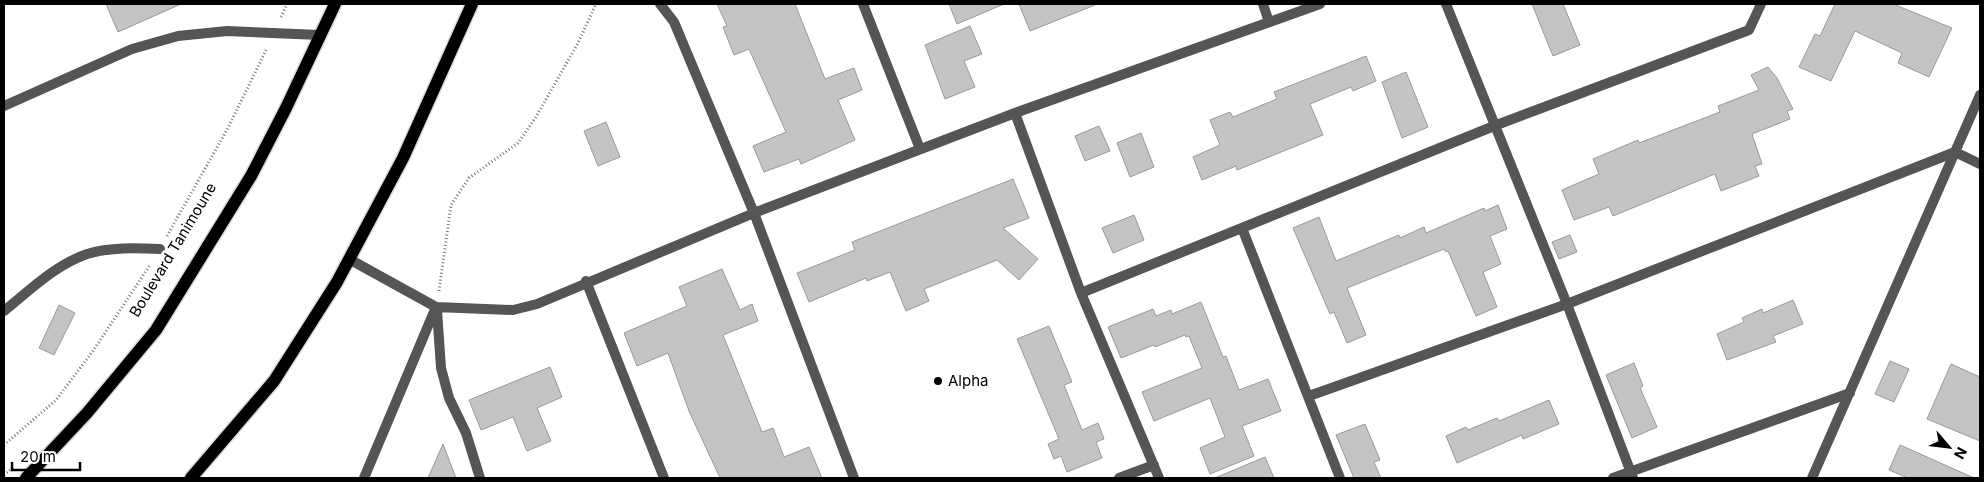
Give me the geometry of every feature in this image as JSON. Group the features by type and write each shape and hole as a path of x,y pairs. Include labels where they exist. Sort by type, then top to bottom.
{"main road":[{"name":"Boulevard Tanimoune","path":"26,478 93,406 156,330 251,176 286,108 335,4"},
{"path":"191,478 274,381 306,332 349,259 403,158 472,4"}],"street":[{"path":"660,4 674,22 754,213 854,478"},
{"path":"863,4 920,149"},
{"path":"1263,4 1270,22"},
{"path":"349,259 436,307 513,310 537,304 586,281 754,213 920,149 1320,4"},
{"path":"1446,4 1567,304 1631,474"},
{"path":"1081,293 1494,126 1749,30 1760,4"},
{"path":"4,106 132,49 178,36 228,31 320,35"},
{"path":"1812,478 1980,95"},
{"path":"1015,113 1081,293 1159,478"},
{"path":"1308,396 1567,304 1955,152 1980,164"},
{"path":"1242,228 1340,478"},
{"path":"4,311 55,270 86,254 119,248 160,249"},
{"path":"586,281 664,478"},
{"path":"364,478 436,307"},
{"path":"436,307 441,368 449,398 466,433 480,478"},
{"path":"1612,478 1631,474 1850,392"},
{"path":"1119,478 1154,465"}],"path":[{"path":"436,307 450,205 469,178 518,143 536,117 578,43 596,4"},
{"path":"4,475 18,464"}],"building":[{"path":"106,4 181,4 118,32"},
{"path":"717,4 795,4 825,79 854,68 862,90 838,100 855,140 801,164 799,159 764,172 753,146 786,132 749,49 734,55 723,27 727,26"},
{"path":"949,4 1004,4 957,24"},
{"path":"1019,4 1095,4 1095,5 1030,31"},
{"path":"1532,4 1563,4 1580,45 1553,56"},
{"path":"1835,4 1893,4 1952,28 1929,77 1898,63 1902,53 1855,31 1831,81 1799,67 1815,34 1820,36"},
{"path":"970,26 982,54 964,61 975,87 945,99 925,45"},
{"path":"1366,56 1376,81 1353,91 1351,87 1310,104 1323,135 1237,170 1236,166 1202,180 1193,157 1220,145 1210,120 1230,112 1233,117 1277,99 1274,92"},
{"path":"1768,67 1777,78 1793,109 1787,111 1790,119 1752,134 1762,164 1755,166 1759,176 1721,191 1715,174 1613,216 1609,207 1574,220 1562,190 1599,174 1593,159 1638,140 1639,143 1720,112 1718,106 1759,90 1751,75"},
{"path":"1406,72 1428,127 1402,138 1382,82"},
{"path":"606,122 620,157 598,166 584,131"},
{"path":"1099,126 1110,151 1085,161 1075,136"},
{"path":"1141,133 1154,167 1130,177 1117,143"},
{"path":"1013,179 1029,218 1003,228 1038,259 1019,280 997,260 924,289 929,301 906,311 890,272 867,281 866,278 809,302 797,273 855,250 852,242"},
{"path":"1498,205 1507,229 1490,236 1501,264 1483,272 1497,307 1476,316 1448,251 1446,252 1444,249 1347,288 1366,335 1347,343 1334,312 1330,314 1293,228 1319,217 1336,261 1399,235 1400,238 1424,227 1426,233 1484,208 1485,211"},
{"path":"1134,215 1144,240 1113,253 1102,228"},
{"path":"1570,235 1577,252 1559,259 1552,242"},
{"path":"722,269 740,310 752,304 758,321 723,335 762,432 773,428 784,457 809,447 822,478 720,478 689,411 668,353 637,366 624,333 687,306 679,287"},
{"path":"1793,300 1803,324 1773,336 1776,342 1727,360 1717,334 1744,322 1742,318 1762,309 1763,313"},
{"path":"1201,302 1223,357 1226,356 1239,390 1268,379 1281,411 1242,426 1254,456 1210,474 1200,448 1225,437 1210,398 1154,421 1142,392 1202,368 1189,336 1186,337 1185,335 1155,347 1154,345 1121,358 1108,327 1153,309 1156,316 1171,310 1172,314"},
{"path":"59,305 75,313 54,355 39,348"},
{"path":"1049,326 1072,382 1064,385 1082,430 1098,423 1104,439 1096,442 1102,458 1067,472 1061,456 1054,459 1048,444 1059,439 1017,339"},
{"path":"1890,361 1909,369 1894,402 1875,394"},
{"path":"1634,363 1643,386 1640,388 1657,427 1632,438 1606,375"},
{"path":"1951,364 1980,377 1980,441 1927,419"},
{"path":"550,367 562,397 537,408 551,441 527,451 513,417 481,430 469,400"},
{"path":"1549,400 1559,424 1523,439 1522,435 1457,463 1446,436 1466,427 1468,430 1497,418 1499,421"},
{"path":"1365,424 1380,460 1374,462 1381,478 1354,478 1336,435"},
{"path":"443,444 456,478 428,478"},
{"path":"1900,445 1974,478 1908,478 1889,470"},
{"path":"1265,457 1274,478 1215,478"}],"place":[{"name":"Alpha","path":"938,381"}]}
